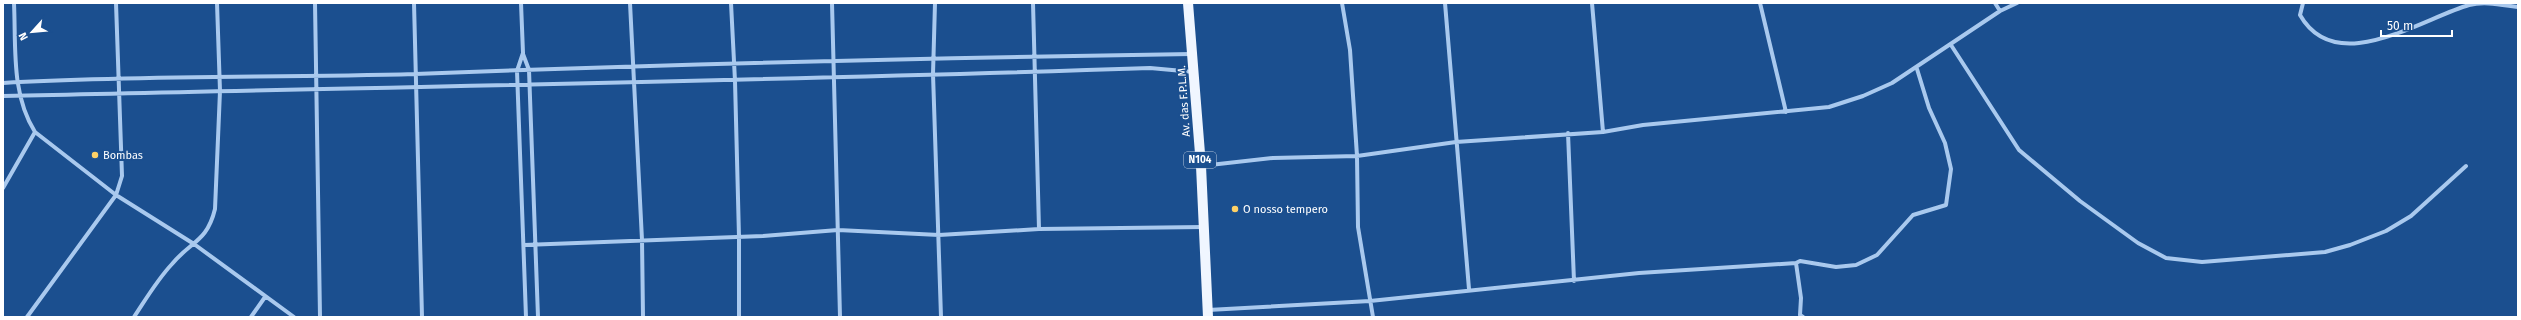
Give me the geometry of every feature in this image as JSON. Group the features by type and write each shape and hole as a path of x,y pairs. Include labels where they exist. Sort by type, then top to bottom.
{"main road":[{"name":"Av. das F.P.L.M.","path":"1188,3 1201,166 1208,314"}],"street":[{"path":"14,3 17,82 19,96 28,120 35,132 116,195 194,244 294,317"},
{"path":"27,317 116,195 122,176 116,3"},
{"path":"134,317 160,278 178,256 208,231 215,209 220,92 217,3"},
{"path":"315,3 320,317"},
{"path":"414,3 414,74 422,317"},
{"path":"521,3 523,54 529,70 530,84 538,317"},
{"path":"630,3 642,240 643,317"},
{"path":"731,3 735,81 739,237 739,317"},
{"path":"832,3 832,61 840,317"},
{"path":"935,3 933,74 941,317"},
{"path":"1033,3 1033,72 1039,229"},
{"path":"1342,3 1350,50 1357,156 1358,227 1373,317"},
{"path":"1445,3 1470,289"},
{"path":"1592,3 1603,132"},
{"path":"1760,3 1786,112"},
{"path":"1995,3 2000,12"},
{"path":"1201,166 1273,158 1357,156 1456,142 1568,133 1603,132 1643,125 1829,107 1863,96 1917,69 2000,12 2017,3"},
{"path":"2303,3 2300,15 2305,23 2322,39 2344,44 2372,41 2420,26 2470,5 2492,3 2518,7"},
{"path":"1951,45 2019,150 2080,201 2138,243 2166,258 2202,262 2325,252 2350,245 2386,231 2411,216 2466,166"},
{"path":"523,54 517,71 526,317"},
{"path":"3,83 119,78 414,74 933,58 1193,54"},
{"path":"3,96 518,84 735,81 1150,68 1194,72"},
{"path":"1208,314 1370,301 1470,289 1574,281 1639,273 1796,263 1800,261 1836,267 1856,265 1877,255 1913,215 1946,205 1951,168 1945,143 1930,108 1917,69"},
{"path":"3,188 35,132"},
{"path":"1568,133 1574,281"},
{"path":"524,246 739,237 838,230 939,235 1039,229 1204,227"},
{"path":"1796,263 1801,298 1800,315 1803,317"},
{"path":"251,317 265,297"}],"place":[{"name":"Bombas","path":"95,155"},
{"name":"O nosso tempero","path":"1235,209"}]}
